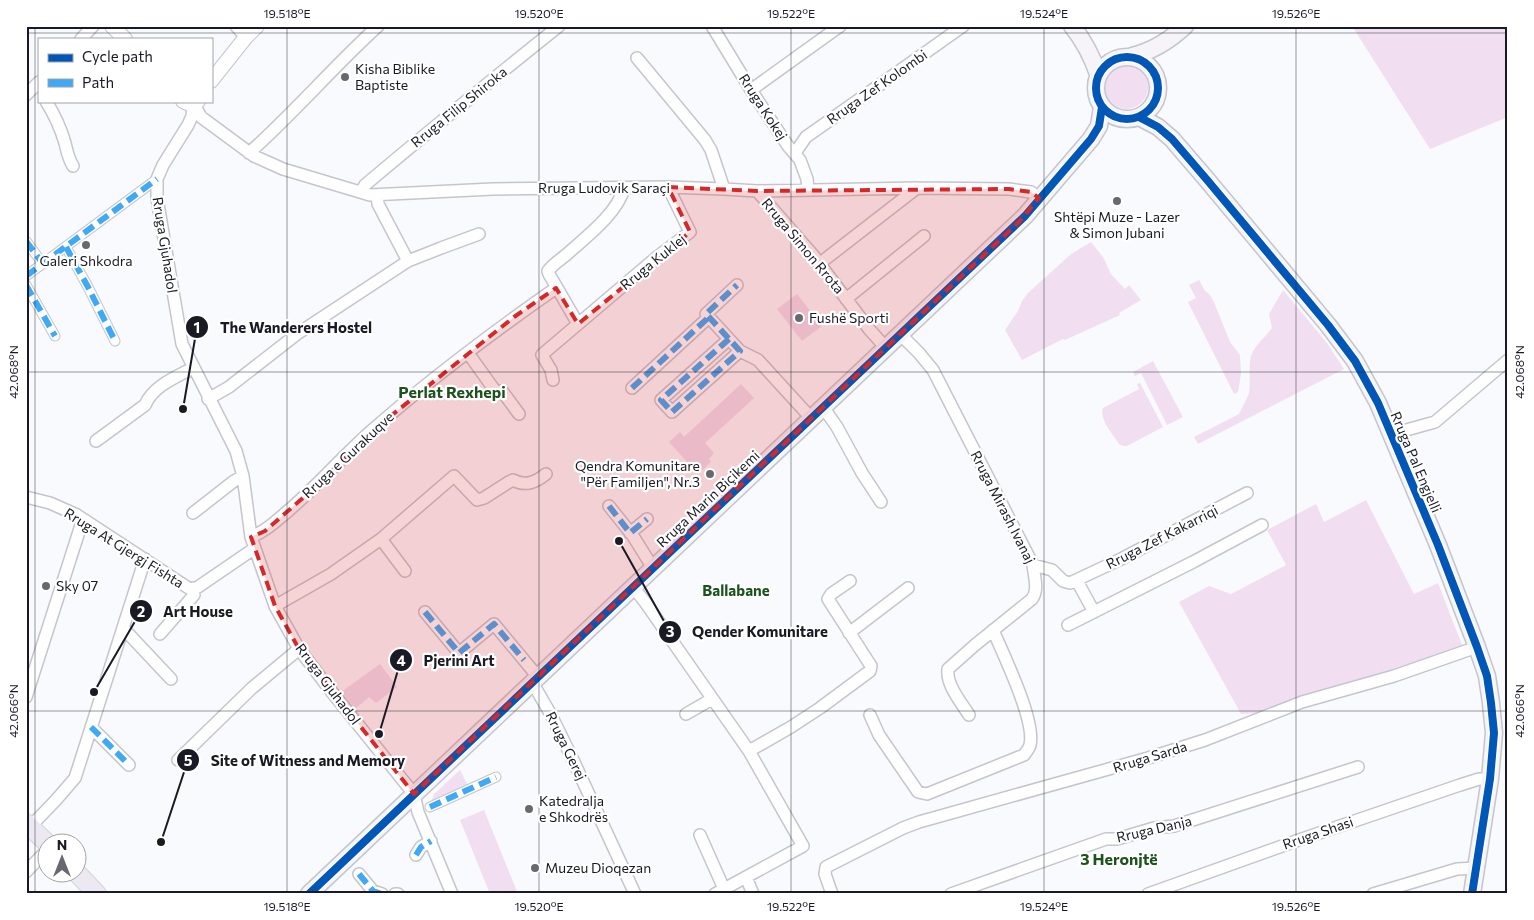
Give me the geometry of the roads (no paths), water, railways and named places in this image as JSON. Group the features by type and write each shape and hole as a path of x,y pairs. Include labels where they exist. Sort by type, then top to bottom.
{"main road":[{"path":"1168,41 1158,61 1156,74 1158,93 1155,102 1148,111 1132,118 1110,115 1096,97 1095,86 1098,74 1105,65 1113,59 1122,56 1145,53 1168,41 1185,26"},
{"path":"1077,32 1094,49 1113,59"},
{"path":"1077,32 1090,52 1098,74"},
{"path":"1132,56 1146,63 1156,74"},
{"name":"Rruga Pal Engjelli","path":"1155,102 1163,124 1172,139 1328,325 1355,361 1378,403 1438,544 1487,676 1494,733 1490,779 1472,894"},
{"name":"Rruga Marin Biçikemi","path":"309,894 1025,216 1091,139 1099,126 1102,107"},
{"name":"Rruga Marin Biçikemi","path":"1091,139 1105,129 1132,118"},
{"name":"Rruga Pal Engjelli","path":"1132,118 1158,127 1172,139"},
{"path":"28,825 38,834"},
{"path":"86,882 97,894"}],"street":[{"path":"82,38 93,26"},
{"path":"112,26 124,38"},
{"path":"236,26 246,37"},
{"path":"212,80 256,26"},
{"path":"249,153 304,101 357,45 378,26"},
{"name":"Rruga Filip Shiroka","path":"361,192 366,185 428,132 559,26"},
{"path":"751,90 840,26"},
{"name":"Rruga Zef Kolombi","path":"795,153 806,137 964,26"},
{"name":"Rruga Kokej","path":"717,28 751,90 788,146 800,160 805,172 808,189"},
{"path":"637,58 705,140 716,162 724,188"},
{"path":"26,95 38,86"},
{"path":"47,102 52,111 65,143 69,160 73,166"},
{"path":"26,276 157,179 163,165 188,125 192,116 192,102"},
{"name":"Rruga Ludovik Saraçi","path":"192,102 201,117 249,153 283,169 370,195 493,188 668,187 724,188 757,191 917,188 1009,189 1031,192 1039,198"},
{"name":"Rruga Gjuhadol","path":"157,179 157,198 180,337 185,353 236,451 243,476 253,543 275,606 299,649 414,794"},
{"name":"Rruga Kuklej","path":"553,380 551,370 542,355 657,257 690,232 668,187"},
{"path":"578,324 549,274 550,268 583,240 616,206 624,188"},
{"path":"819,264 917,188"},
{"name":"Rruga Simon Rrota","path":"757,191 813,255 886,348"},
{"path":"377,195 378,204 408,262"},
{"path":"208,399 229,387 297,334 408,262 479,234"},
{"path":"846,299 924,236"},
{"path":"26,241 43,264"},
{"path":"66,248 115,341"},
{"path":"26,284 55,336"},
{"path":"737,285 706,314 740,351 758,360 817,413 837,427 862,473 881,502"},
{"name":"Rruga e Gurakuqve","path":"253,543 313,489 339,461 425,386 514,317 556,288"},
{"path":"632,388 709,317"},
{"name":"Rruga Mirash Ivanaj","path":"900,334 933,370 1033,566 1035,595 948,669 947,676 950,684 969,716"},
{"path":"729,339 661,400 672,412 740,351"},
{"path":"468,353 496,392 502,391 519,414"},
{"name":"Rruga Pal Engjelli","path":"1391,436 1435,422 1508,360"},
{"path":"96,441 145,405 156,390 193,368"},
{"path":"275,606 331,574 381,539 454,476 478,500 513,480 526,484 536,481 546,474"},
{"path":"193,513 234,480 243,476"},
{"name":"Rruga Zef Kakarriqi","path":"1077,581 1247,493"},
{"name":"Rruga At Gjergj Fishta","path":"26,497 50,503 83,519 190,589 194,589 253,543"},
{"name":"Rruga Marin Biçikemi","path":"609,506 653,568"},
{"path":"26,697 83,519"},
{"path":"630,533 647,519"},
{"path":"1068,625 1262,525"},
{"path":"381,539 405,571"},
{"path":"28,825 56,800 75,778 145,559"},
{"path":"1033,566 1052,570 1063,580 1070,583 1077,581 1094,612"},
{"path":"749,751 791,727 870,672 871,666 828,599 831,594 850,581"},
{"path":"633,587 749,751 803,846 720,891 700,835"},
{"path":"849,633 908,588"},
{"name":"Rruga At Gjergj Fishta","path":"160,634 194,595 194,589"},
{"path":"425,612 459,653 494,624 535,680"},
{"path":"123,628 171,678"},
{"path":"870,715 878,735 918,792 927,794 1024,755 1030,746 1028,718 1010,668 993,630"},
{"name":"Rruga Sarda","path":"832,894 824,874 825,869 831,864 918,822 1148,758 1205,740 1302,702 1394,676 1477,647"},
{"path":"178,760 252,688 299,649"},
{"name":"Rruga Gerej","path":"535,680 635,894"},
{"path":"686,714 712,699"},
{"path":"91,727 129,765"},
{"name":"Rruga Danja","path":"951,894 1106,838 1117,839 1154,828 1174,826 1358,767"},
{"path":"430,807 496,777"},
{"name":"Rruga Shasi","path":"1148,894 1460,785 1479,779 1490,779"},
{"path":"414,794 418,812 452,894"},
{"path":"416,855 422,847 431,841"},
{"path":"26,872 38,859"},
{"path":"1372,894 1457,869 1477,868"},
{"path":"358,874 373,891 382,894"},
{"path":"746,877 753,894"}],"place":[{"name":"Kisha Biblike Baptiste","path":"345,77"},
{"name":"Shtëpi Muze - Lazer & Simon Jubani","path":"1117,201"},
{"name":"Galeri Shkodra","path":"86,245"},
{"name":"Fushë Sporti","path":"799,318"},
{"name":"The Wanderers Hostel","path":"183,409"},
{"name":"Qendra Komunitare \"Për Familjen\", Nr.3","path":"710,474"},
{"name":"Qender Komunitare","path":"619,541"},
{"name":"Sky 07","path":"46,586"},
{"name":"Art House","path":"94,692"},
{"name":"Pjerini Art","path":"379,734"},
{"name":"Katedralja e Shkodrës","path":"529,809"},
{"name":"Site of Witness and Memory","path":"161,842"},
{"name":"Muzeu Dioqezan","path":"535,868"}],"district":[{"name":"Perlat Rexhepi","path":"452,392"},
{"name":"Ballabane","path":"736,591"},
{"name":"3 Heronjtë","path":"1119,859"}]}
